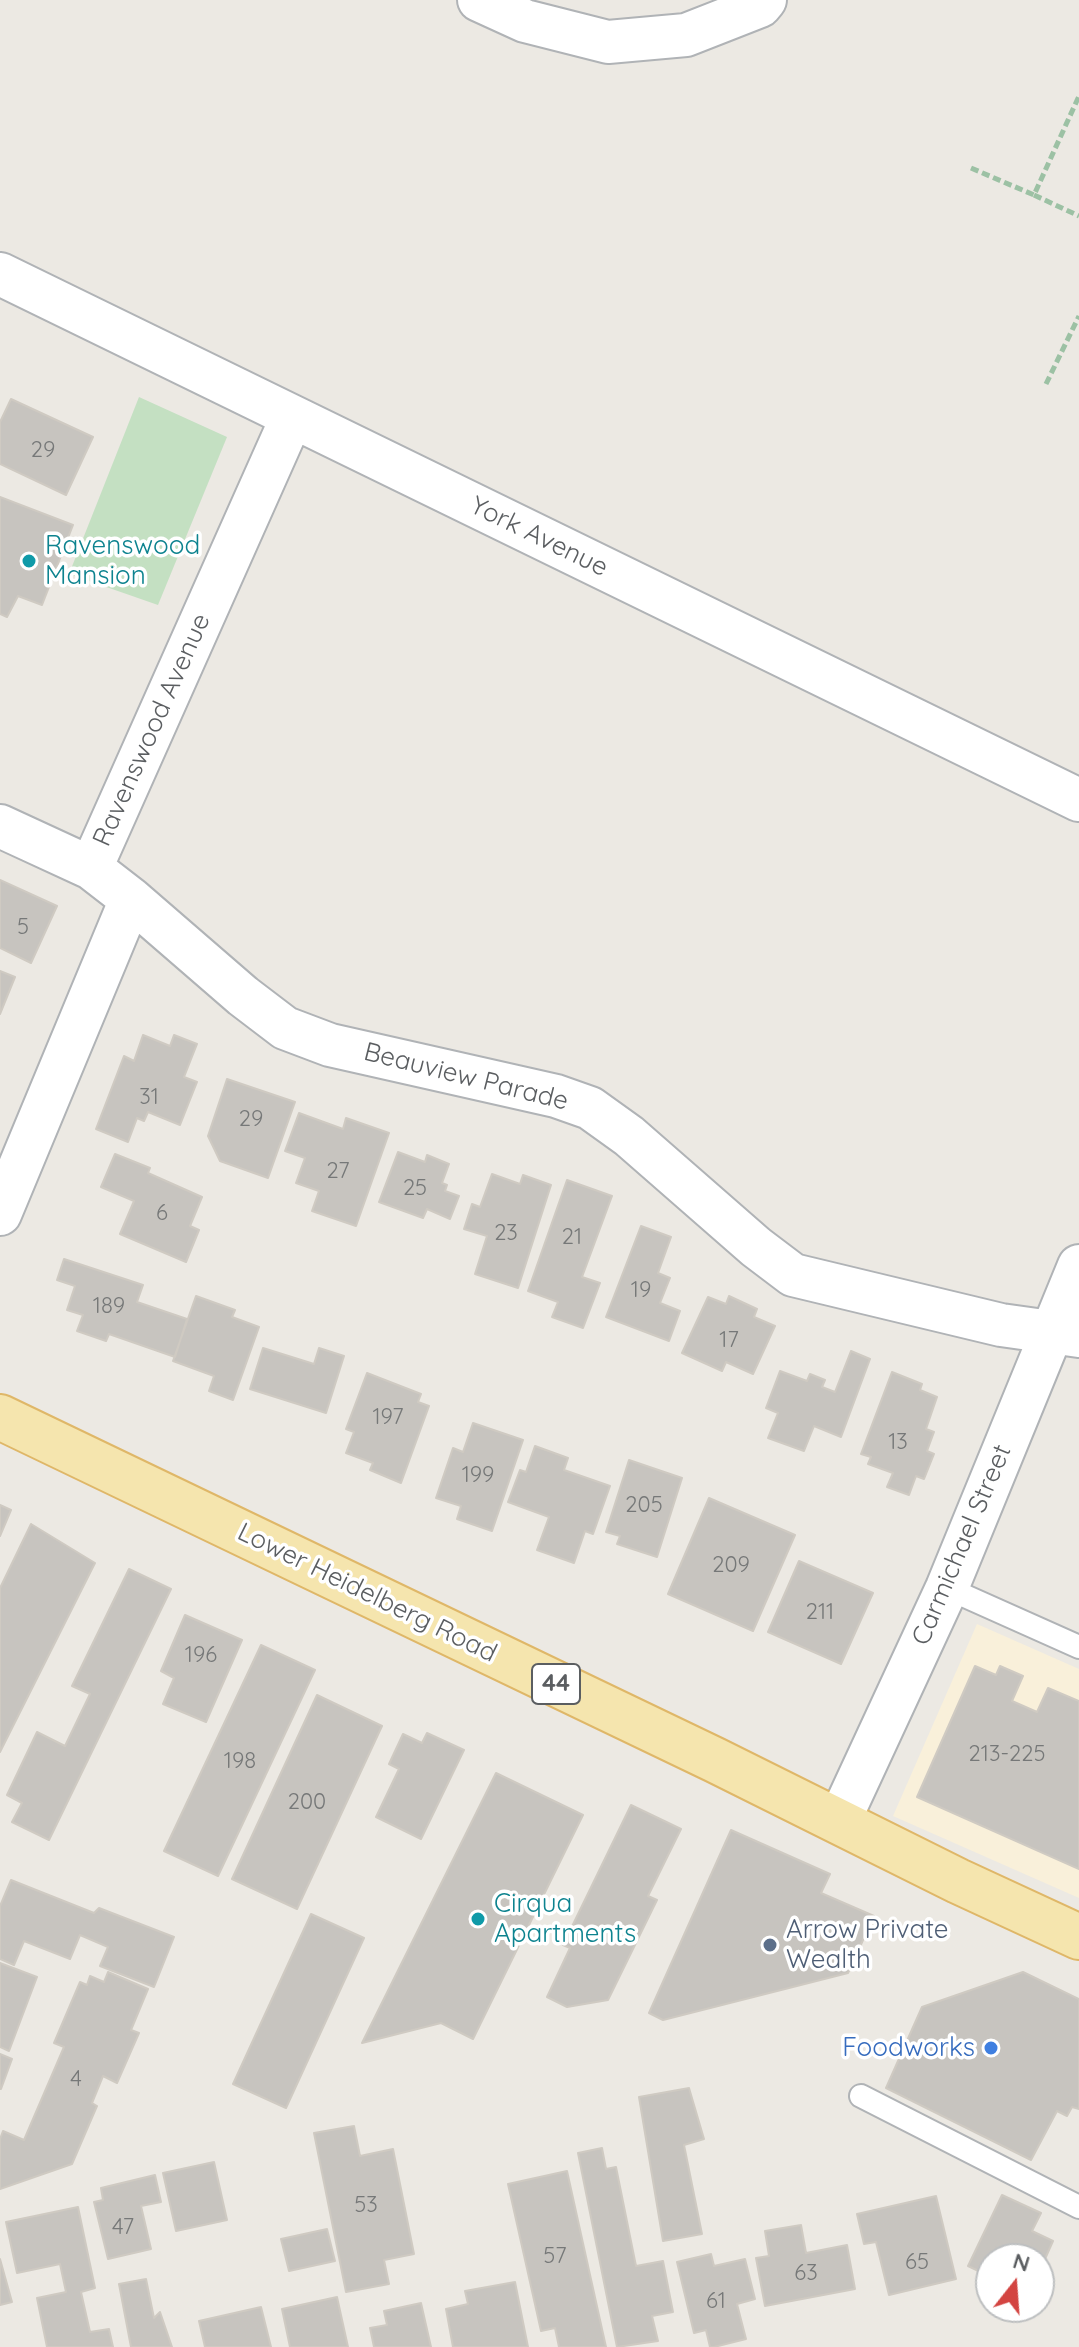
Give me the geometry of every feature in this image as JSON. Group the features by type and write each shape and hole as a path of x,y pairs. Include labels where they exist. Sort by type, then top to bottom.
{"main road":[{"name":"Lower Heidelberg Road","path":"0,1417 1079,1937"}],"street":[{"path":"479,0 525,21 608,42 686,35 760,6 765,0"},
{"name":"York Avenue","path":"0,274 1079,800"},
{"name":"Ravenswood Avenue","path":"91,868 292,417"},
{"name":"Beauview Parade","path":"0,826 91,868 285,1028 330,1045 556,1096 590,1108 629,1136 756,1247 793,1275 1001,1325 1065,1334"},
{"path":"0,1214 131,899"},
{"name":"Carmichael Street","path":"839,1821 1065,1334 1079,1266"}],"lane":[{"path":"947,1588 1079,1647"},
{"path":"861,2096 1079,2207"}],"path":[{"path":"1034,195 1079,96"},
{"path":"971,168 1079,216"},
{"path":"1046,384 1079,316"}],"shaded area":[{"path":"977,1624 1079,1669 1079,1898 893,1816"}],"green space":[{"path":"139,397 227,437 158,605 69,574"}],"building":[{"path":"11,399 93,437 66,495 0,464 0,422"},
{"name":"Ravenswood Mansion","path":"0,497 73,525 42,605 18,596 7,617 0,614"},
{"path":"0,880 57,906 31,963 0,948"},
{"path":"0,971 15,977 0,1014"},
{"path":"143,1035 170,1046 174,1035 197,1044 184,1077 197,1082 180,1125 148,1112 144,1121 137,1118 128,1142 96,1129 124,1056 134,1061"},
{"path":"227,1079 295,1102 268,1178 220,1161 208,1136"},
{"path":"299,1113 343,1129 346,1118 389,1133 356,1226 312,1211 319,1191 296,1183 305,1158 285,1151"},
{"path":"398,1152 425,1162 427,1155 449,1164 442,1183 447,1185 445,1191 459,1196 450,1219 427,1209 423,1218 379,1202"},
{"path":"115,1154 150,1168 148,1173 202,1197 190,1226 199,1230 186,1262 120,1234 134,1201 101,1187"},
{"path":"492,1174 520,1184 523,1175 551,1185 518,1288 475,1274 487,1236 464,1229 472,1204 480,1207"},
{"path":"567,1180 612,1196 582,1277 600,1283 583,1328 552,1317 558,1302 528,1291"},
{"path":"641,1226 671,1237 658,1273 670,1278 660,1303 680,1311 669,1341 606,1317"},
{"path":"64,1259 143,1285 137,1302 187,1319 175,1357 109,1334 106,1341 77,1331 83,1315 67,1310 75,1286 57,1280"},
{"path":"196,1296 235,1310 232,1317 259,1327 233,1400 209,1391 214,1376 173,1361"},
{"path":"729,1296 757,1309 754,1317 775,1326 753,1374 726,1362 722,1371 682,1353 708,1297 726,1304"},
{"path":"263,1348 314,1364 319,1348 344,1356 326,1413 250,1389"},
{"path":"851,1351 870,1359 841,1437 814,1426 804,1451 768,1438 778,1413 766,1408 780,1371 807,1381 810,1374 825,1380 822,1387 835,1392"},
{"path":"892,1372 922,1384 920,1390 937,1397 926,1429 934,1432 927,1451 934,1454 924,1479 916,1476 909,1495 887,1487 893,1473 868,1464 871,1457 861,1454"},
{"path":"367,1373 421,1394 418,1402 429,1406 401,1483 370,1470 373,1463 346,1453 354,1432 346,1429"},
{"path":"473,1423 523,1440 492,1531 457,1519 461,1506 436,1498 453,1448 463,1452"},
{"path":"535,1446 568,1458 564,1470 610,1486 593,1534 585,1531 574,1563 537,1550 549,1517 508,1502 520,1470 526,1472"},
{"path":"629,1460 682,1478 657,1557 617,1544 620,1536 606,1532"},
{"path":"709,1498 795,1535 753,1631 668,1594"},
{"path":"0,1505 11,1510 0,1536"},
{"path":"31,1524 95,1563 0,1752 0,1588"},
{"path":"799,1561 873,1593 841,1664 768,1632"},
{"path":"129,1569 171,1589 49,1840 12,1822 22,1803 7,1795 37,1732 65,1746 90,1694 72,1686"},
{"path":"185,1615 242,1640 206,1722 163,1704 174,1678 161,1671"},
{"path":"261,1645 315,1670 218,1876 164,1851"},
{"path":"975,1666 996,1675 1000,1666 1023,1676 1012,1701 1037,1712 1048,1688 1079,1701 1079,1869 917,1797"},
{"path":"317,1695 382,1726 297,1909 232,1879"},
{"path":"427,1733 464,1750 421,1839 376,1817 399,1769 389,1764 403,1734 422,1743"},
{"name":"Cirqua Apartments","path":"496,1773 583,1815 473,2039 441,2023 362,2043"},
{"path":"631,1805 681,1829 648,1896 657,1900 608,2000 567,2007 547,1997 570,1948 563,1945"},
{"name":"Arrow Private Wealth","path":"731,1830 830,1874 821,1893 874,1916 848,1973 663,2020 649,2013"},
{"path":"11,1880 94,1913 99,1908 174,1937 154,1987 100,1966 108,1947 80,1935 70,1959 24,1941 14,1965 0,1959 0,1906"},
{"path":"311,1914 364,1938 286,2108 233,2084"},
{"path":"0,1963 37,1977 9,2051 0,2047"},
{"path":"108,1972 148,1989 131,2030 139,2033 117,2083 103,2076 92,2103 97,2106 72,2164 0,2189 0,2139 3,2131 24,2140 64,2047 54,2043 80,1982 87,1985 90,1976 104,1982"},
{"name":"Foodworks","path":"1023,1972 1079,1999 1079,2109 1072,2107 1067,2116 1057,2111 1031,2160 886,2088 922,2007"},
{"path":"0,2054 12,2059 1,2089 0,2089"},
{"path":"689,2088 704,2139 684,2145 702,2234 663,2241 639,2097"},
{"path":"354,2126 360,2156 393,2149 414,2254 384,2260 389,2284 346,2292 314,2133"},
{"path":"602,2148 606,2169 616,2167 636,2266 663,2261 673,2312 652,2316 658,2341 617,2347 578,2153"},
{"path":"214,2162 227,2220 176,2231 163,2173"},
{"path":"567,2171 606,2347 559,2347 555,2328 541,2331 508,2184"},
{"path":"155,2175 161,2202 141,2206 151,2249 108,2259 94,2202 103,2200 101,2188"},
{"path":"1002,2195 1041,2213 1032,2231 1053,2241 1052,2243 979,2243"},
{"path":"936,2196 956,2279 889,2295 876,2242 864,2244 857,2214"},
{"path":"78,2207 95,2288 81,2292 90,2332 109,2329 113,2347 47,2347 37,2298 66,2292 60,2264 17,2273 6,2222"},
{"path":"801,2225 806,2253 847,2245 855,2289 765,2306 756,2258 769,2256 765,2231"},
{"path":"327,2229 335,2261 289,2271 281,2239"},
{"path":"975,2251 975,2269 968,2266"},
{"path":"711,2254 714,2266 745,2259 755,2299 737,2304 746,2339 714,2347 710,2347 706,2330 694,2333 677,2262"},
{"path":"0,2259 12,2302 0,2305"},
{"path":"146,2279 154,2318 160,2312 172,2347 131,2347 119,2284"},
{"path":"515,2282 528,2347 453,2347 446,2309 468,2304 465,2291"},
{"path":"337,2297 348,2347 290,2347 282,2309"},
{"path":"421,2303 431,2347 374,2347 370,2328 387,2325 384,2311"},
{"path":"261,2307 271,2347 205,2347 199,2321"}],"place":[{"name":"Ravenswood Mansion","path":"29,561"},
{"name":"Cirqua Apartments","path":"478,1919"},
{"name":"Arrow Private Wealth","path":"770,1945"},
{"name":"Foodworks","path":"991,2048"}]}
